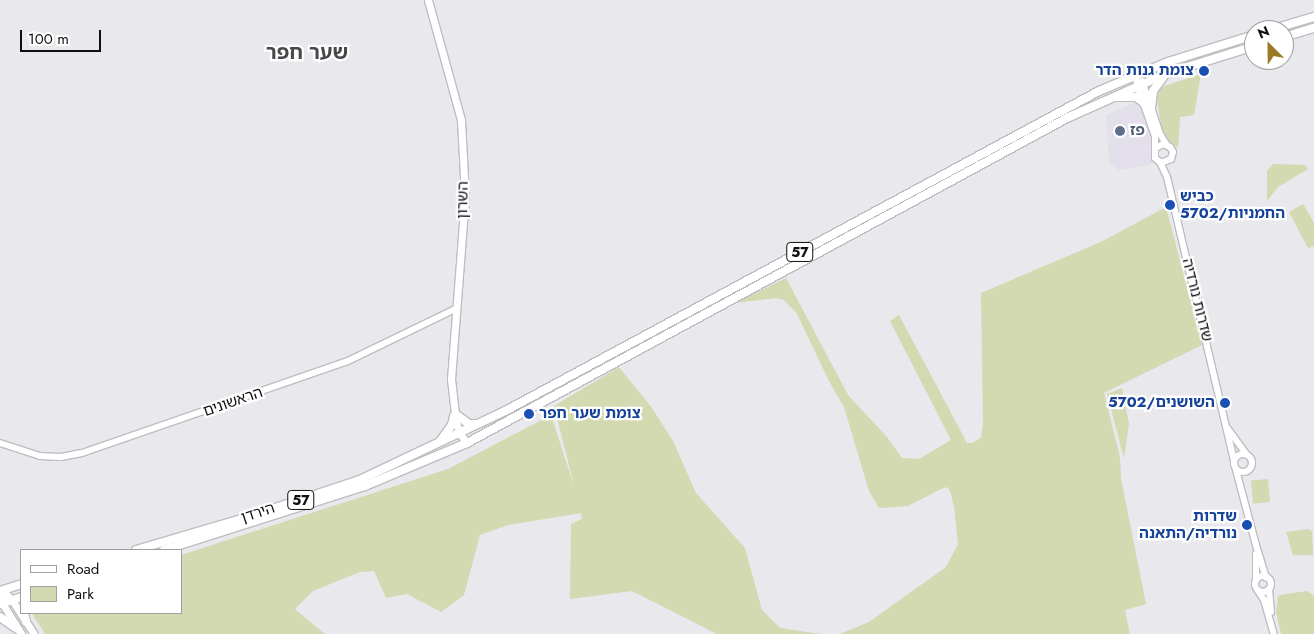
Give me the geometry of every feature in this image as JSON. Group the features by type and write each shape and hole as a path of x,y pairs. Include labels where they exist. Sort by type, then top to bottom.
{"highway":[{"path":"1294,23 1314,17"},
{"path":"1294,34 1314,28"},
{"name":"57","path":"462,432 1078,101 1136,74 1187,55 1244,38"},
{"name":"57","path":"467,443 1068,117 1168,73 1244,49"},
{"path":"1151,108 1156,84 1168,73"},
{"path":"1107,99 1129,96 1136,97 1143,102"},
{"path":"438,444 450,429 456,416 469,424 482,422"},
{"name":"הירדן","path":"139,549 245,518 362,479 462,432"},
{"name":"הירדן","path":"167,549 365,486 467,443"},
{"path":"1,590 20,584"},
{"path":"1,604 20,597"},
{"path":"24,614 26,622"},
{"path":"0,617 19,631"}],"main road":[{"name":"השרון","path":"428,0 461,120 465,197 451,379 453,405 467,443"},
{"path":"1,590 12,600 20,613"},
{"path":"1,590 1,604 19,631"},
{"path":"21,614 34,634"}],"street":[{"path":"1136,74 1151,108 1160,134 1173,152 1170,160 1160,162 1154,155 1156,148 1154,132 1143,102 1140,84"},
{"path":"1156,148 1160,145 1167,145"},
{"name":"שדרות נורדיה","path":"1168,177 1170,160"},
{"name":"שדרות נורדיה","path":"1160,162 1168,177 1234,460"},
{"name":"הראשונים","path":"0,443 40,456 61,457 82,453 348,361 457,308"},
{"name":"שדרות נורדיה","path":"1226,424 1246,454"},
{"path":"1245,500 1246,479 1252,462 1246,454 1239,455 1234,460 1256,546 1266,577 1271,583 1269,590 1274,634"},
{"path":"1236,470 1244,472 1249,470"},
{"path":"1256,546 1255,585 1264,600 1272,623"},
{"path":"1256,580 1261,576 1266,577"},
{"path":"1258,591 1263,593 1269,590"}],"shaded area":[{"path":"1131,104 1136,104 1144,115 1153,144 1153,164 1118,170 1109,162 1106,115"}],"green space":[{"path":"1201,74 1194,115 1180,117 1178,148 1168,141 1162,132 1157,100 1159,91 1164,86"},
{"path":"1273,164 1305,165 1308,169 1278,187 1267,201 1267,171"},
{"path":"1303,204 1314,223 1314,246 1308,248 1289,212"},
{"path":"1166,207 1202,345 1104,393 1120,457 1121,479 1146,604 1125,610 1130,634 840,634 869,622 946,567 958,544 954,506 950,491 947,487 941,489 908,506 879,508 869,491 844,407 829,381 797,314 784,300 776,298 735,303 786,278 848,395 887,437 902,458 919,459 951,440 890,321 899,315 967,443 972,443 981,438 983,424 981,293 1103,241"},
{"path":"619,367 652,408 673,441 696,493 745,548 762,610 780,628 821,634 717,634 632,591 570,599 571,524 582,519 581,513 508,525 480,535 464,595 441,612 407,594 386,598 374,571 360,572 313,591 295,609 325,634 45,634 33,615 182,614 182,555 448,469 551,415 575,489 554,406"},
{"path":"1122,388 1129,424 1124,458 1107,394"},
{"path":"1268,479 1270,502 1253,503 1251,480"},
{"path":"1309,529 1312,532 1313,555 1293,555 1286,532"},
{"path":"1307,591 1314,596 1314,634 1281,634 1276,613 1278,597 1280,595"}],"place":[{"name":"צומת גנות הדר","path":"1204,71"},
{"name":"פז","path":"1120,131"},
{"name":"כביש 5702/החמניות","path":"1170,205"},
{"name":"5702/השושנים","path":"1225,403"},
{"name":"צומת שער חפר","path":"529,414"},
{"name":"שדרות נורדיה/התאנה","path":"1247,525"}],"district":[{"name":"שער חפר","path":"307,52"}]}
